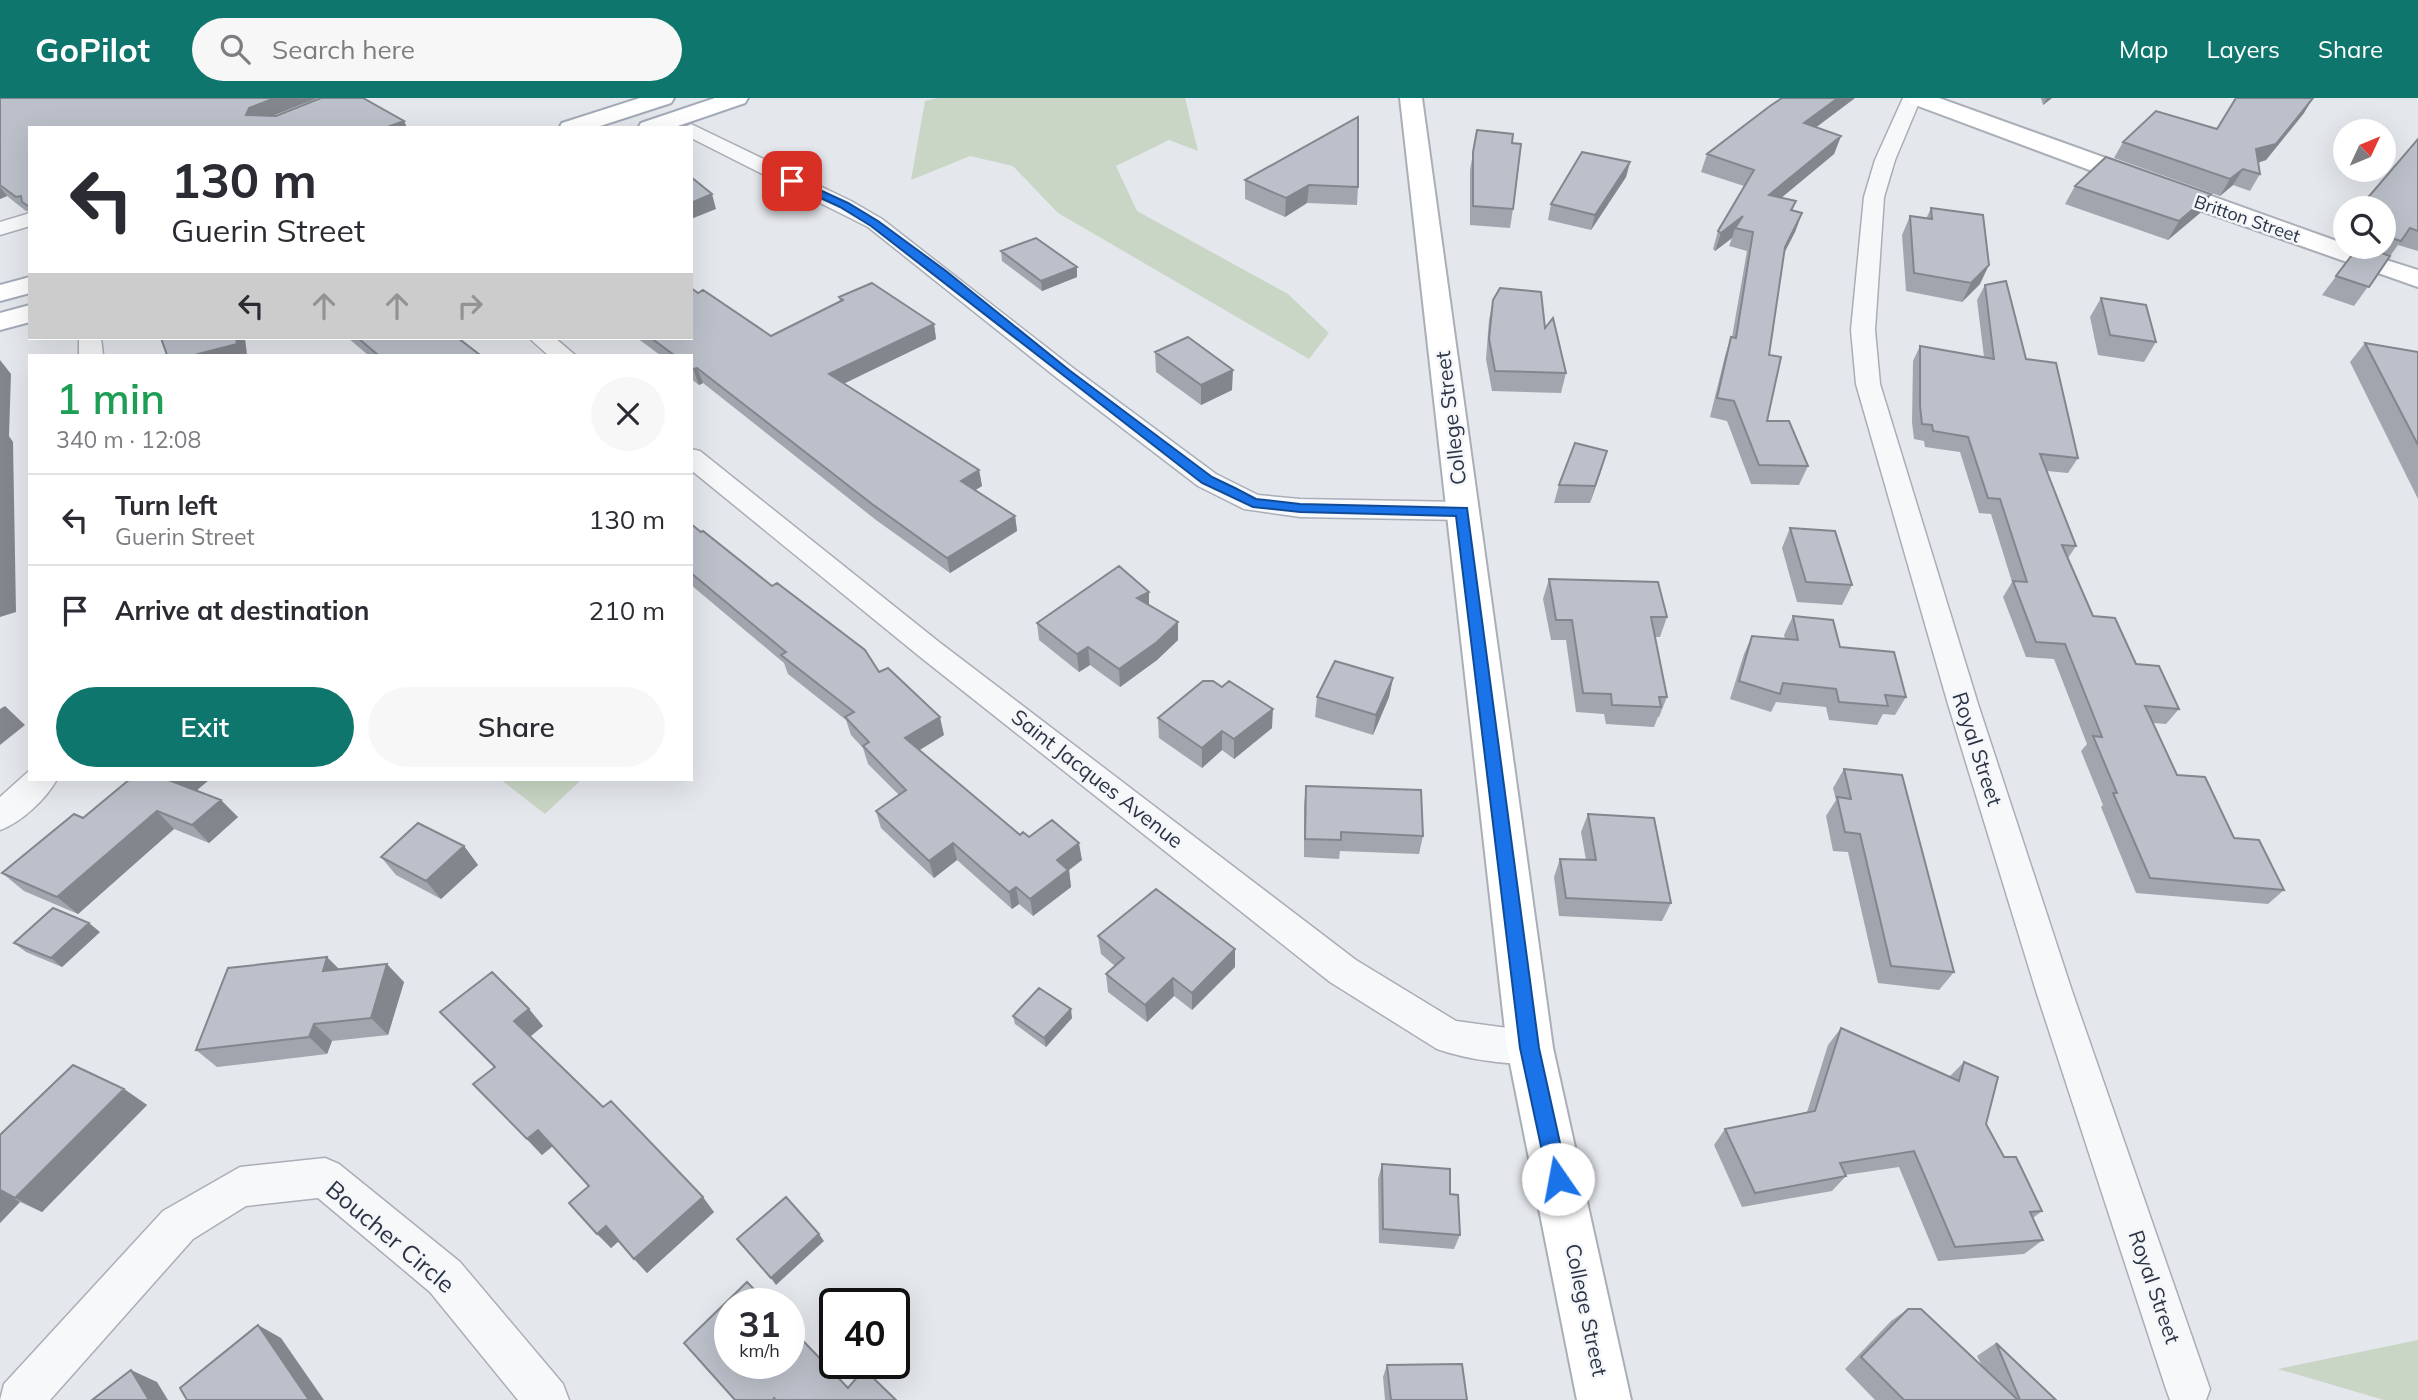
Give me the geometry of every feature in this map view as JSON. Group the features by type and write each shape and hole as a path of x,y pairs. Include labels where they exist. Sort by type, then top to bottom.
{"street":[{"path":"576,126 663,98"},
{"path":"685,126 737,98"},
{"name":"College Street","path":"1411,98 1530,1048 1604,1400"},
{"name":"Royal Street","path":"1912,98 1885,160 1874,197 1863,330 1868,384 1963,704 2054,991 2188,1389"},
{"name":"Britton Street","path":"1919,98 2171,192 2418,279"},
{"path":"693,130 844,205 874,223 1207,480 1253,503 1300,508 1462,511"},
{"path":"0,229 28,220"},
{"path":"0,293 28,286"},
{"path":"0,321 28,314"},
{"path":"543,340 562,354"},
{"name":"Saint Jacques Avenue","path":"693,459 929,649 1343,971 1450,1037 1530,1048"},
{"path":"0,817 39,781"},
{"name":"Boucher Circle","path":"20,1400 177,1225 240,1187 325,1178 445,1277 547,1400"}],"green space":[{"path":"938,98 1185,98 1198,151 1169,140 1116,166 1137,211 1288,294 1329,333 1309,359 1058,213 1013,166 970,156 911,180 925,101"},
{"path":"503,781 580,781 545,814"},
{"path":"2418,1340 2418,1400 2384,1400 2278,1369"}],"building":[{"path":"0,98 275,98 249,108 246,115 276,116 321,98 363,98 404,121 390,126 28,126 28,206 22,202 21,196 16,197 0,185"},
{"path":"1782,98 1838,98 1804,123 1841,136 1769,195 1796,201 1791,210 1802,213 1785,247 1769,355 1781,357 1767,421 1789,421 1808,466 1759,465 1734,401 1717,398 1731,337 1736,338 1753,232 1735,228 1743,216 1721,233 1718,231 1754,170 1707,154"},
{"path":"2236,98 2313,98 2276,144 2256,149 2260,174 2243,169 2230,179 2123,142 2156,111 2217,129"},
{"path":"1358,117 1358,187 1309,185 1286,198 1245,180"},
{"path":"1477,130 1513,134 1512,143 1521,144 1513,209 1473,206 1473,152"},
{"path":"2418,139 2418,231 2410,228 2401,241 2396,240 2396,196 2369,196 2381,182 2396,182 2396,165"},
{"path":"1582,152 1630,162 1595,215 1551,204"},
{"path":"2106,157 2211,194 2179,221 2075,186"},
{"path":"693,179 712,194 693,202"},
{"path":"1931,208 1983,215 1989,265 1971,283 1914,273 1910,216 1932,219"},
{"path":"1036,238 1077,267 1041,281 1001,251"},
{"path":"2349,259 2388,259 2369,287 2336,276"},
{"path":"2006,281 2026,359 2056,363 2078,458 2040,454 2076,546 2062,545 2093,616 2115,618 2136,664 2159,666 2179,709 2145,706 2177,775 2205,777 2234,838 2259,840 2284,890 2150,878 2113,793 2117,793 2093,736 2102,737 2065,644 2036,642 2013,581 2027,582 2000,499 1988,498 1968,437 1933,431 1932,425 1922,424 1920,346 1994,359 1985,285"},
{"path":"872,283 934,324 829,374 979,470 961,481 1015,516 947,558 872,504 697,368 693,369 693,354 673,354 654,340 693,340 693,289 698,293 703,290 771,336 843,300 839,297"},
{"path":"1500,288 1541,292 1545,328 1553,318 1566,373 1495,371 1489,339 1493,300"},
{"path":"2101,298 2146,305 2156,342 2110,335"},
{"path":"1188,337 1233,370 1201,385 1155,352"},
{"path":"162,340 236,340 237,344 198,354 167,354"},
{"path":"360,340 461,340 479,354 377,354"},
{"path":"2365,343 2418,352 2418,445"},
{"path":"0,427 1,597 0,597"},
{"path":"1575,443 1607,451 1595,486 1559,485"},
{"path":"693,526 772,586 777,583 865,650 879,672 888,668 940,717 905,738 1020,835 1023,832 1029,837 1052,820 1079,843 1057,860 1068,870 1030,899 1016,887 1009,892 953,843 929,861 876,811 906,790 863,746 869,742 845,717 854,712 781,655 786,652 693,575"},
{"path":"1790,528 1835,531 1852,585 1806,582"},
{"path":"1119,566 1149,592 1137,598 1178,622 1157,642 1119,669 1088,647 1077,654 1037,623"},
{"path":"1549,579 1658,582 1667,617 1651,617 1667,697 1659,697 1661,707 1612,705 1611,694 1583,693 1572,620 1556,620"},
{"path":"1793,616 1833,620 1840,647 1894,652 1906,697 1885,695 1888,706 1839,702 1836,689 1783,683 1780,694 1739,681 1752,636 1798,640"},
{"path":"1335,661 1393,678 1376,715 1317,697"},
{"path":"1203,681 1213,681 1222,687 1229,681 1273,709 1234,739 1222,731 1202,748 1158,718"},
{"path":"1844,769 1902,775 1954,972 1891,966 1860,834 1845,832 1837,797 1851,799"},
{"path":"128,781 171,781 221,800 192,825 157,811 57,897 2,873 74,814 83,818"},
{"path":"1306,786 1421,790 1423,836 1341,832 1341,840 1305,839"},
{"path":"1588,814 1654,818 1671,903 1566,898 1560,859 1596,860"},
{"path":"418,823 464,846 426,881 381,857"},
{"path":"1156,889 1235,949 1192,993 1173,978 1145,1005 1106,974 1124,958 1098,936"},
{"path":"53,908 89,923 51,958 14,943"},
{"path":"327,957 323,971 387,964 371,1018 314,1024 309,1037 196,1050 228,968"},
{"path":"492,972 529,1009 514,1021 603,1107 611,1101 703,1197 634,1259 606,1226 597,1234 569,1203 589,1186 538,1130 527,1139 473,1084 495,1067 440,1012"},
{"path":"1039,988 1071,1009 1044,1038 1013,1016"},
{"path":"1841,1028 1959,1081 1964,1062 1998,1077 1986,1124 2004,1157 2016,1157 2042,1211 2030,1212 2043,1240 1955,1247 1914,1151 1840,1163 1846,1176 1755,1193 1725,1129 1815,1111"},
{"path":"73,1065 124,1089 15,1198 0,1190 0,1135"},
{"path":"1382,1164 1450,1169 1450,1194 1458,1195 1460,1235 1383,1229"},
{"path":"786,1197 819,1234 771,1278 737,1239"},
{"path":"747,1282 753,1288 741,1288"},
{"path":"1908,1309 1921,1309 2018,1400 1904,1400 1861,1357"},
{"path":"714,1314 714,1377 684,1343"},
{"path":"258,1325 309,1400 187,1400 180,1388"},
{"path":"805,1343 819,1358 819,1379 839,1379 848,1388 856,1379 874,1379 896,1400 774,1398 735,1400 716,1379 805,1379"},
{"path":"1996,1343 2056,1400 2020,1400"},
{"path":"1462,1364 1467,1400 1391,1400 1387,1365"},
{"path":"131,1370 149,1400 92,1400"}],"route":[{"path":"792,181 844,205 874,223 1207,480 1253,503 1300,508 1462,511 1530,1048 1558,1179"}]}
